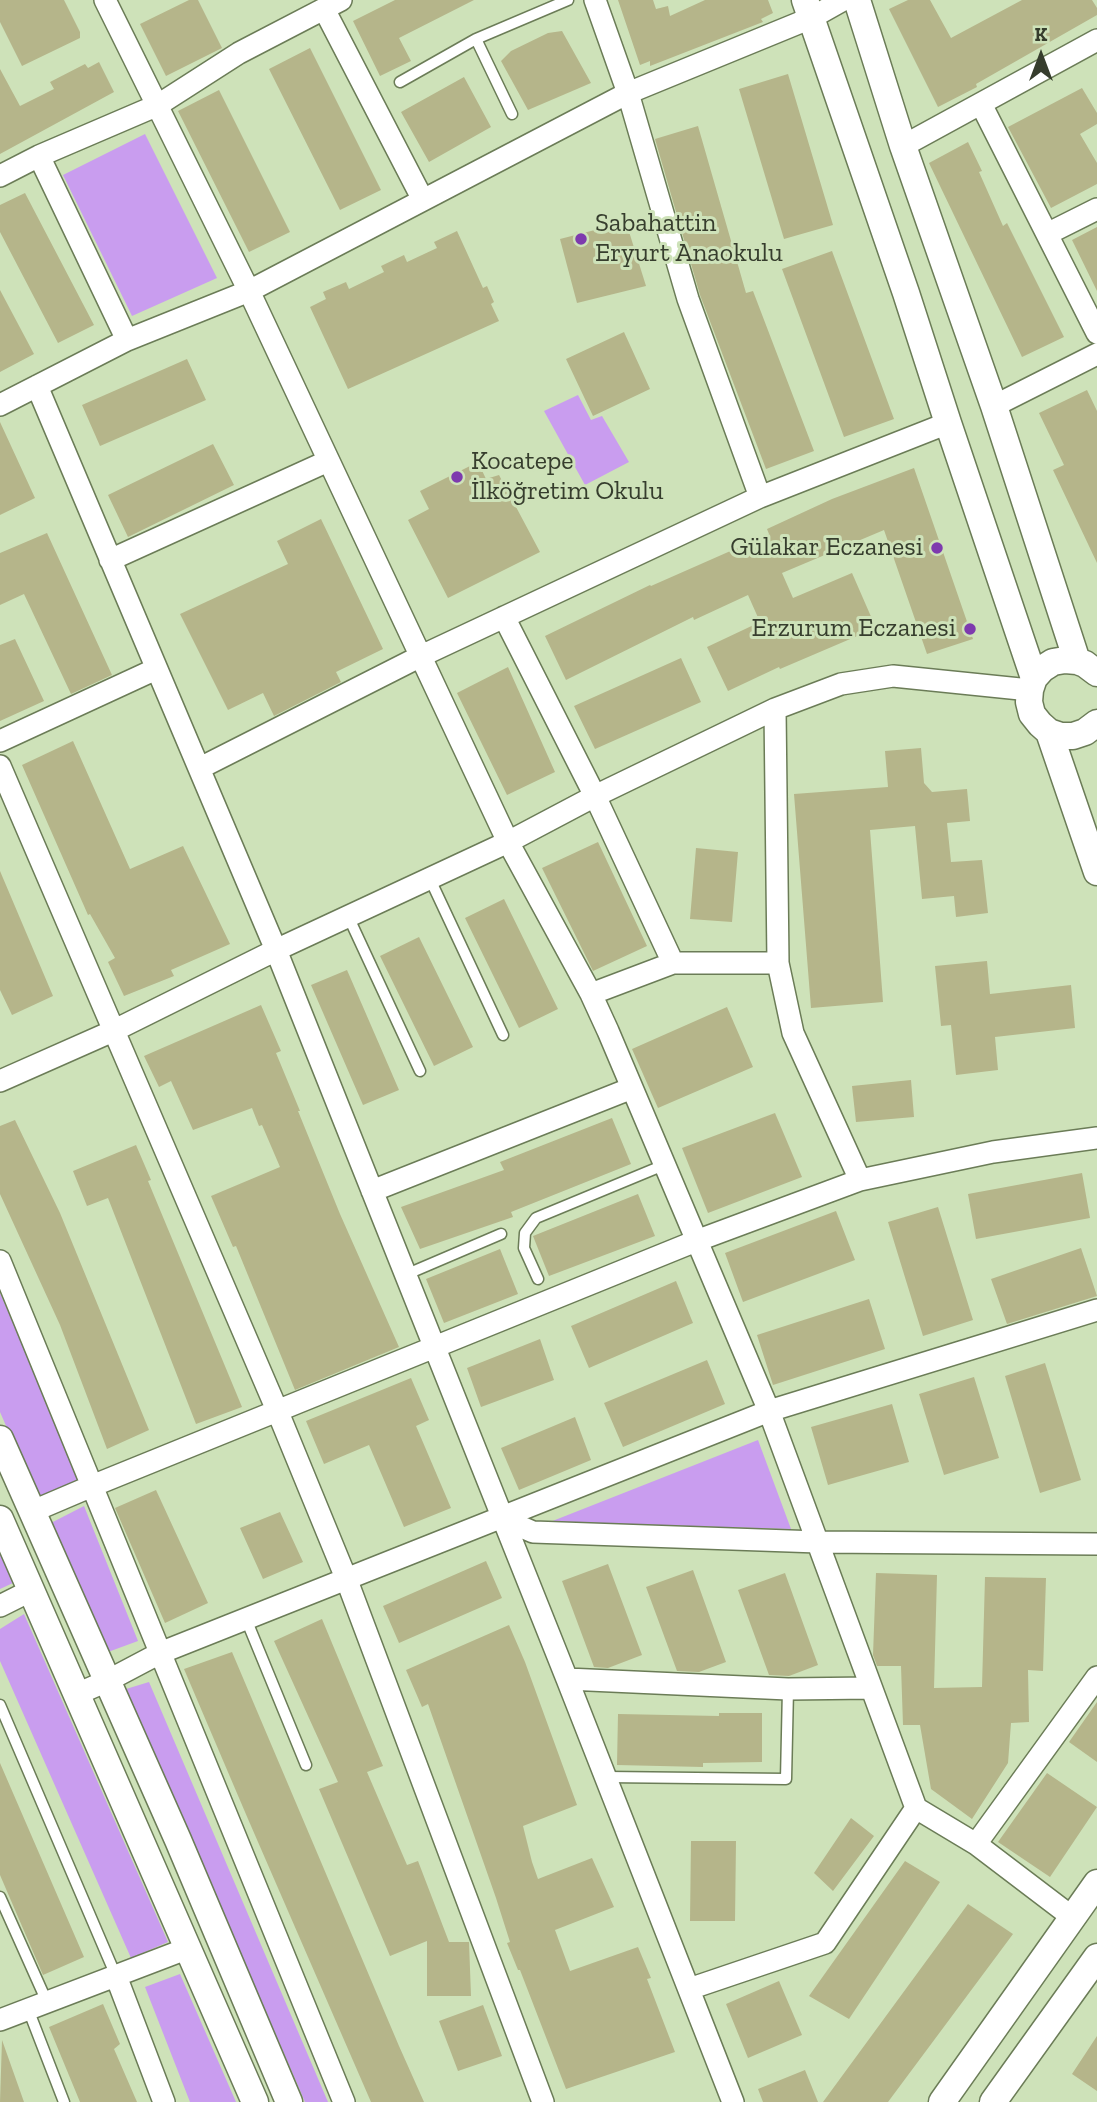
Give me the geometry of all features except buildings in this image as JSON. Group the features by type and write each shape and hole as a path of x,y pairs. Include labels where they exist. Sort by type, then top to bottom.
{"street":[{"path":"105,0 249,291 508,842 591,994 769,1411 916,1808 976,1844 1072,1917"},
{"path":"595,0 628,93 688,299 760,497"},
{"path":"0,405 127,340 249,291 628,93 808,9 843,0"},
{"path":"857,0 903,146 1087,667"},
{"path":"0,176 39,156 158,106 239,53 333,4 423,200"},
{"path":"808,9 906,293 1032,684"},
{"path":"903,146 1097,40"},
{"path":"981,104 1097,333"},
{"path":"39,156 127,340"},
{"path":"1047,234 1097,209"},
{"path":"993,406 1097,354"},
{"path":"37,386 276,950 733,2102"},
{"path":"200,768 419,657 760,497 948,423"},
{"path":"110,560 328,461"},
{"path":"504,617 595,796 673,962"},
{"path":"1087,667 1065,660 1053,662 1042,669 1032,684 1029,702 1032,714 1049,732 1073,736 1096,726"},
{"path":"0,741 156,669"},
{"path":"0,1081 113,1031 276,950 508,842 595,796 775,709 841,684 893,676 1032,684"},
{"path":"775,709 778,963 793,1033 860,1180"},
{"path":"1049,732 1097,872"},
{"path":"0,766 277,1410 346,1578 543,2102"},
{"path":"591,994 673,962 778,963"},
{"path":"372,1191 632,1088"},
{"path":"31,1512 696,1241 860,1180 993,1152 1097,1138"},
{"path":"0,1261 344,2102"},
{"path":"77,1694 160,1653 769,1411 1097,1310"},
{"path":"0,1439 178,1840 289,2102"},
{"path":"501,1518 533,1532 818,1542 1097,1544"},
{"path":"0,1519 255,2102"},
{"path":"0,1606 30,1591"},
{"path":"976,1844 1097,1677"},
{"path":"567,1679 788,1689 870,1688"},
{"path":"689,1989 825,1943 916,1808"},
{"path":"942,2102 1097,1883"},
{"path":"0,2020 186,1949"},
{"path":"992,2102 1097,1957"},
{"path":"116,1976 164,2102"}],"lane":[{"path":"400,82 476,39 568,0"},
{"path":"476,39 512,114"},
{"path":"429,877 503,1035"},
{"path":"348,916 420,1071"},
{"path":"538,1279 524,1248 525,1233 536,1218 664,1165"},
{"path":"405,1275 501,1234"},
{"path":"246,1619 306,1765"},
{"path":"606,1777 786,1779 788,1689"},
{"path":"0,1705 116,1976"},
{"path":"0,1897 37,2006 64,2102"}],"shaded area":[{"path":"145,134 217,278 132,316 63,175"},
{"path":"578,395 591,420 602,416 629,462 585,485 544,411"},
{"path":"0,1293 82,1480 38,1499 0,1412"},
{"path":"758,1440 791,1529 550,1522"},
{"path":"84,1506 138,1641 108,1652 49,1524"},
{"path":"0,1553 13,1583 0,1589"},
{"path":"24,1614 168,1942 131,1958 0,1661 0,1629"},
{"path":"149,1682 328,2102 305,2102 126,1689"},
{"path":"180,1974 236,2102 190,2102 145,1987"}],"place":[{"name":"Sabahattin Eryurt Anaokulu","path":"581,239"},
{"name":"Kocatepe İlköğretim Okulu","path":"457,477"},
{"name":"Gülakar Eczanesi","path":"937,548"},
{"name":"Erzurum Eczanesi","path":"970,629"}]}
